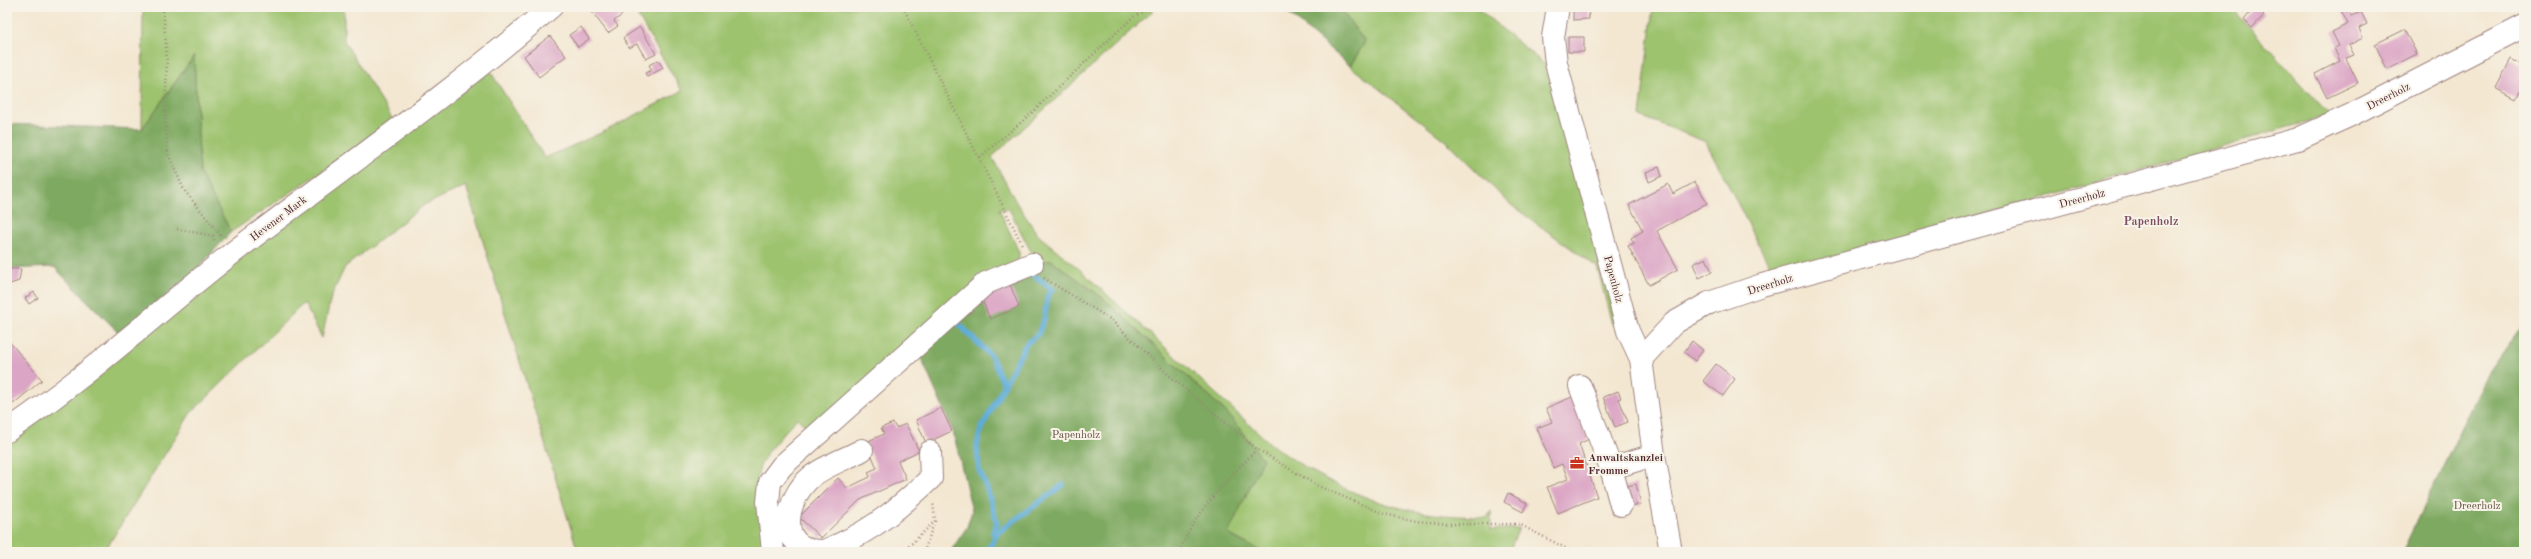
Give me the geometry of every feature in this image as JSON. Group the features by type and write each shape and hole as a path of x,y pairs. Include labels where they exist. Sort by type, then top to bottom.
{"street":[{"name":"Hevener Mark","path":"7,431 48,404 227,257 501,50 551,7"},
{"name":"Papenholz","path":"1558,7 1553,37 1561,87 1628,331 1641,358 1654,456 1671,552"},
{"name":"Dreerholz","path":"1641,358 1674,323 1709,303 1762,285 2298,139 2351,115 2524,26"},
{"path":"774,552 768,502 770,482 792,456 986,284 1032,264"},
{"path":"1580,386 1611,468 1621,505"},
{"path":"862,450 811,477 799,492 787,517 790,534 802,547 822,551 871,529 896,510 931,478 930,452"},
{"path":"792,456 811,477"},
{"path":"1611,468 1654,456"}],"path":[{"path":"163,7 167,60 165,115 168,154 184,190 227,257"},
{"path":"903,7 937,78 980,157 1032,264 1042,277 1110,319 1172,378 1257,449 1318,486 1384,514 1416,521 1450,524 1519,524 1573,552"},
{"path":"980,157 1025,119 1133,17 1152,7"},
{"path":"177,230 213,236 227,257"},
{"path":"1180,552 1184,539 1218,492 1257,449"},
{"path":"924,552 935,520 931,478"},
{"path":"903,552 935,520"}],"green space":[{"path":"143,7 344,7 344,41 395,123 231,232 200,174 194,56 142,129"},
{"path":"1157,7 992,157 1016,202 1038,235 1077,267 1272,445 1326,479 1384,503 1426,513 1487,518 1491,511 1491,530 1519,528 1509,552 1262,552 1228,534 1228,414 1103,298 1051,260 1037,263 1009,209 999,209 1019,252 1019,259 811,431 797,418 768,452 761,464 757,483 758,507 764,552 578,552 466,186 424,205 345,267 331,297 322,338 304,303 190,414 104,552 7,552 7,439 199,289 490,71 545,158 603,132 682,91 633,8"},
{"path":"1281,7 1339,7 1365,42 1350,66"},
{"path":"1339,7 1476,7 1556,74 1621,326 1612,324 1597,267 1511,205 1448,143 1350,66 1365,42"},
{"path":"1653,7 2231,7 2330,115 1775,276 1706,142 1640,116"},
{"path":"194,56 200,173 231,232 190,277 119,333 54,267 7,269 7,124 142,129"},
{"name":"Papenholz","path":"1051,260 1103,298 1228,414 1263,459 1228,534 1262,552 950,552 967,527 972,511 953,431 919,353 979,294 1037,263"},
{"name":"Dreerholz","path":"2524,323 2524,552 2402,552 2488,373"}],"building":[{"path":"588,7 631,8 614,21 618,26 608,33"},
{"path":"1573,7 1588,7 1589,19 1573,20"},
{"path":"1628,7 1628,9 1607,8"},
{"path":"2255,7 2264,15 2252,28 2244,20"},
{"path":"2339,7 2348,7 2352,16 2361,12 2367,24 2359,28 2363,38 2349,45 2354,55 2346,58 2358,83 2327,98 2315,74 2340,61 2334,48 2339,46 2332,32 2348,24"},
{"path":"581,27 589,39 578,47 569,35"},
{"path":"640,27 656,54 646,59 637,44 629,48 623,38"},
{"path":"2404,30 2417,54 2387,69 2375,44"},
{"path":"550,36 566,56 539,77 524,56"},
{"path":"1568,37 1584,37 1584,52 1568,52"},
{"path":"2511,59 2524,66 2524,83 2516,99 2496,88"},
{"path":"658,60 663,68 647,77 645,73 652,70 649,65"},
{"path":"1659,167 1662,176 1649,182 1646,172"},
{"path":"1695,182 1707,203 1657,231 1678,269 1649,285 1628,246 1634,243 1631,238 1643,231 1629,205 1668,184 1673,194"},
{"path":"1706,258 1712,272 1699,278 1693,264"},
{"path":"7,269 21,269 19,281 7,285"},
{"path":"1009,282 1019,307 990,319 980,295"},
{"path":"34,292 38,298 29,304 25,298"},
{"path":"7,339 42,380 13,404 7,396"},
{"path":"1692,341 1703,350 1695,361 1684,352"},
{"path":"1716,364 1735,379 1723,396 1703,381"},
{"path":"1618,391 1621,398 1619,399 1628,422 1615,427 1603,397"},
{"path":"1572,397 1589,439 1579,444 1597,497 1558,513 1547,487 1568,479 1562,464 1553,468 1537,428 1552,422 1546,408"},
{"path":"941,408 952,431 926,443 916,420"},
{"path":"893,423 896,428 906,424 919,451 898,461 906,479 860,500 821,538 799,517 838,478 847,488 870,477 868,472 877,468 866,442 884,434 881,428"},
{"path":"1636,484 1641,504 1628,507 1623,487"},
{"path":"1508,493 1527,503 1523,512 1504,502"}],"waterway":[{"path":"986,552 995,538 993,532 997,523 987,489 979,470 977,446 981,429 1026,344 1038,334 1044,319 1048,294 1053,290 1032,274"},
{"path":"953,318 991,356 1004,385"},
{"path":"995,538 997,533 1063,485"}],"place":[{"name":"Anwaltskanzlei Fromme","path":"1577,463"}],"district":[{"name":"Papenholz","path":"2151,221"}]}
